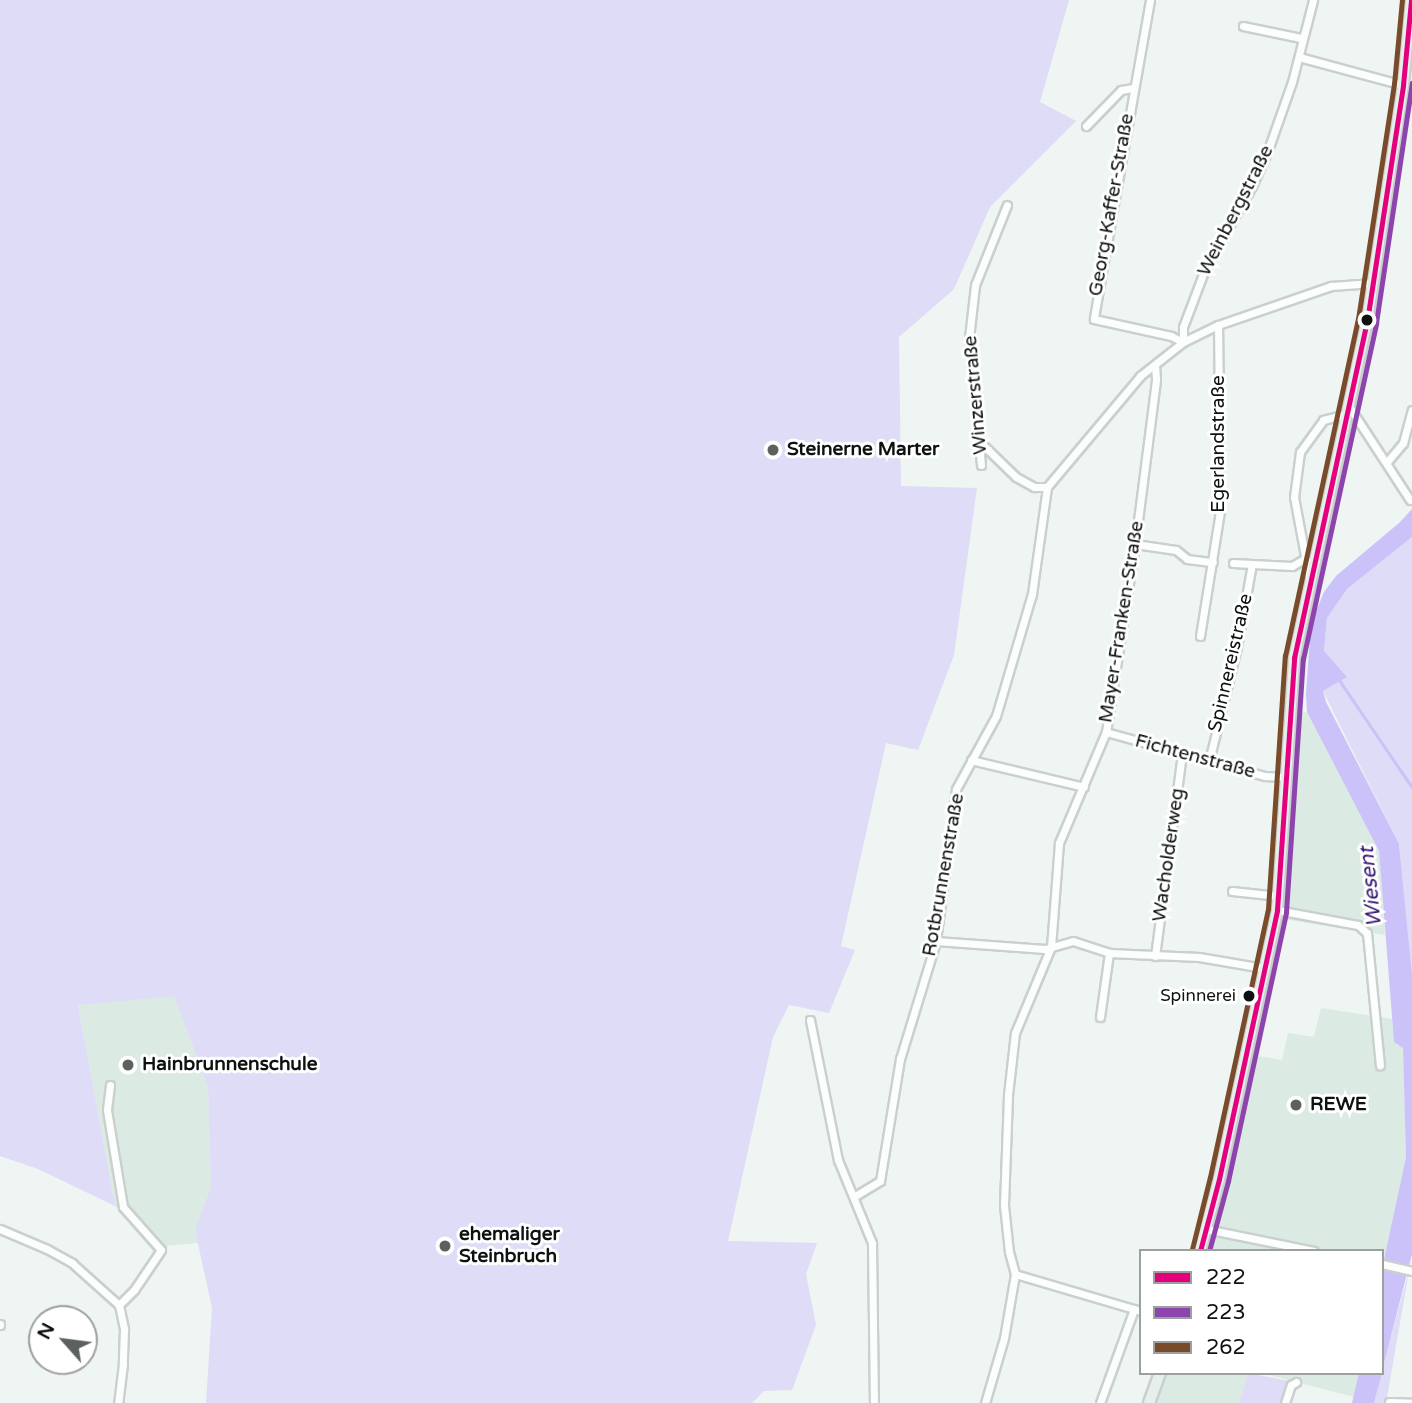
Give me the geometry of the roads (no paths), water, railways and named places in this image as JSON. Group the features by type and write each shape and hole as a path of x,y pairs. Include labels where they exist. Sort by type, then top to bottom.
{"main road":[{"path":"1201,1249 1228,1140 1277,910 1294,658 1309,577 1349,410 1373,283 1403,85 1411,0"},
{"path":"1149,1403 1159,1375"}],"street":[{"name":"Georg-Kaffer-Straße","path":"1150,0 1132,88 1094,319 1171,336 1183,342"},
{"name":"Weinbergstraße","path":"1183,342 1183,327 1206,266 1259,170 1299,58 1301,38 1311,18 1313,0"},
{"path":"1243,26 1301,38"},
{"path":"1299,58 1403,85"},
{"path":"1086,126 1121,90 1132,88"},
{"name":"Winzerstraße","path":"981,465 982,444 969,338 975,285 1007,205"},
{"path":"982,444 1016,477 1034,487 1047,487 1140,376 1183,342 1217,325 1331,286 1373,283"},
{"name":"Egerlandstraße","path":"1200,636 1220,511 1217,325"},
{"name":"Mayer-Franken-Straße","path":"985,1403 1004,1338 1015,1274 1009,1252 1004,1205 1008,1095 1015,1033 1051,947 1059,842 1106,732 1135,544 1156,379 1155,366"},
{"path":"1309,577 1294,497 1300,452 1323,420 1349,410 1387,462 1410,500"},
{"path":"1387,462 1404,443 1412,410"},
{"name":"Rotbrunnenstraße","path":"855,1196 880,1181 900,1059 936,942 956,789 996,716 1032,594 1047,487"},
{"path":"1135,544 1176,550 1187,559 1213,562"},
{"name":"Spinnereistraße","path":"1233,563 1292,566 1304,559"},
{"name":"Spinnereistraße","path":"1209,761 1237,647 1252,564"},
{"name":"Fichtenstraße","path":"1106,732 1265,776 1285,777"},
{"name":"Wacholderweg","path":"1155,956 1182,753"},
{"path":"971,760 1084,787"},
{"path":"1232,891 1279,896"},
{"path":"1277,910 1358,925 1367,933 1380,1065"},
{"path":"936,942 1051,947 1073,942 1109,953 1199,957 1263,968"},
{"path":"1100,1017 1109,953"},
{"path":"810,1020 838,1160 872,1243 874,1403"},
{"path":"110,1085 107,1110 123,1208 161,1250 134,1290 119,1305"},
{"path":"0,1229 47,1248 72,1263 119,1305 124,1329 124,1364 118,1403"},
{"path":"1206,1229 1304,1249"},
{"path":"1384,1264 1412,1271"},
{"path":"1015,1274 1137,1310 1100,1403"},
{"path":"1285,1403 1291,1385 1296,1382"},
{"path":"1389,1402 1412,1403"}],"waterway":[{"name":"Wiesent","path":"1340,681 1412,787"}],"place":[{"name":"Steinerne Marter","path":"773,450"},
{"name":"Spinnerei","path":"1249,996"},
{"name":"Hainbrunnenschule","path":"128,1065"},
{"name":"REWE","path":"1296,1105"},
{"name":"ehemaliger Steinbruch","path":"445,1246"}]}
